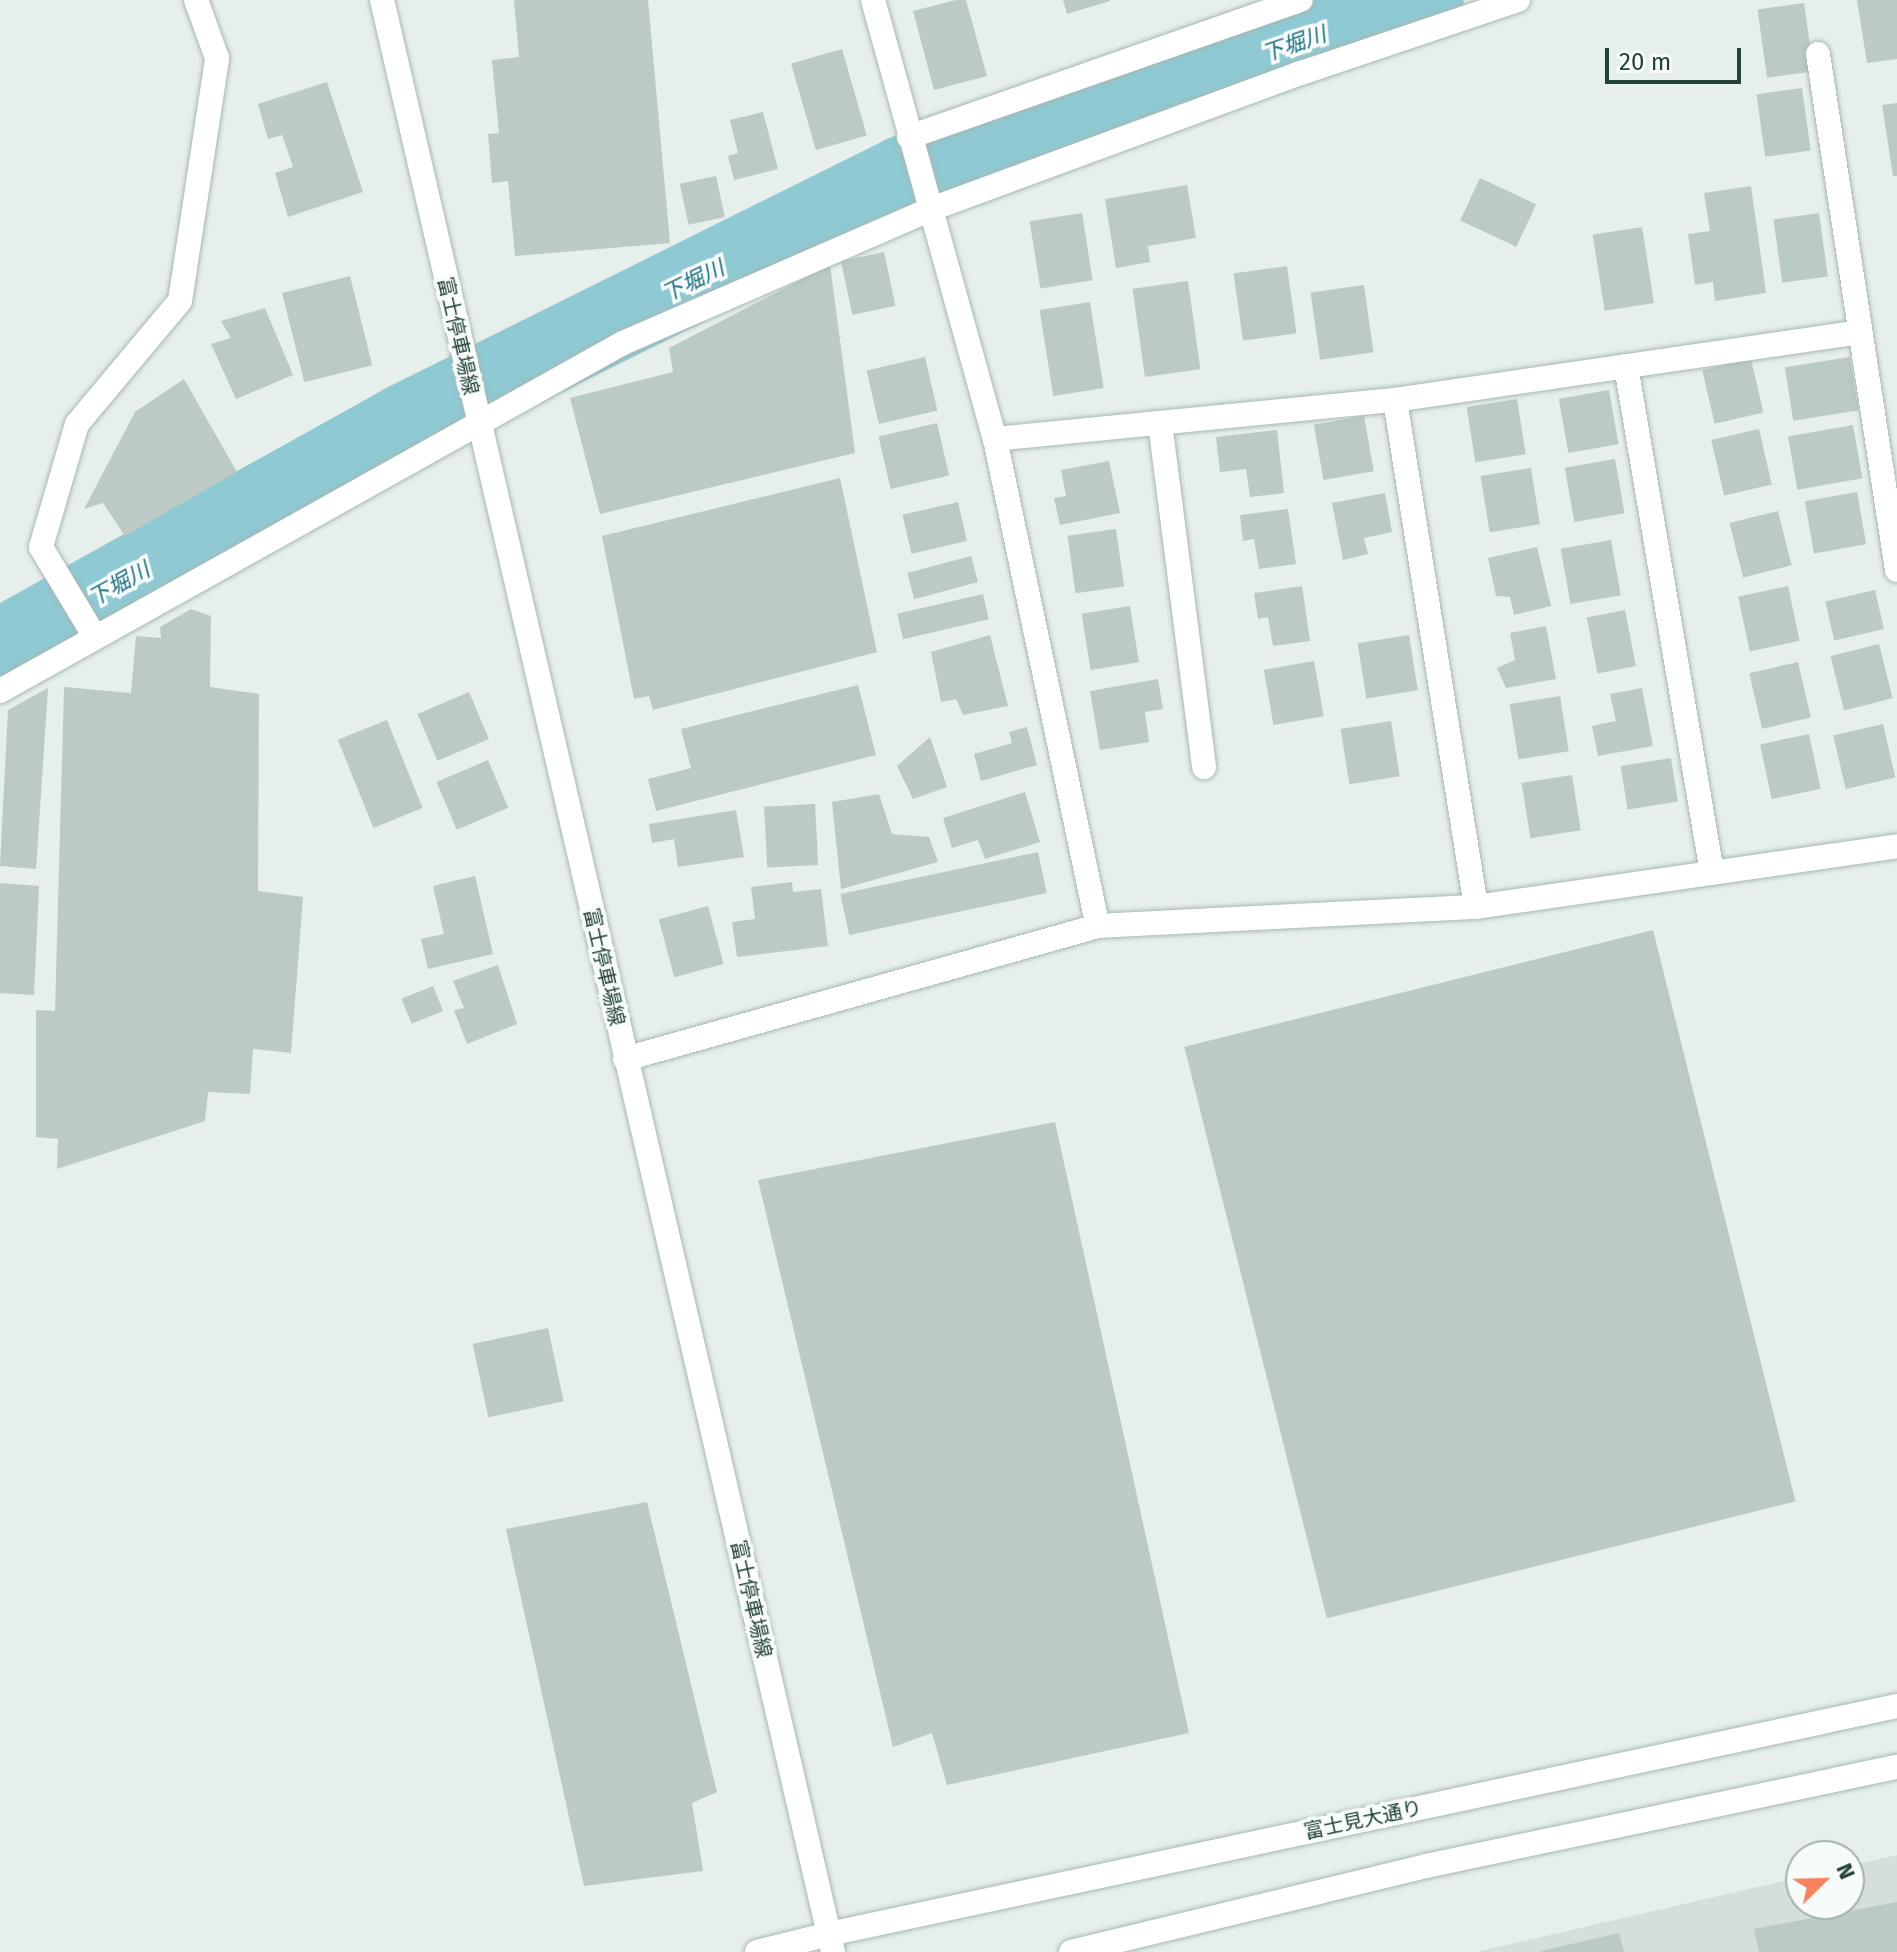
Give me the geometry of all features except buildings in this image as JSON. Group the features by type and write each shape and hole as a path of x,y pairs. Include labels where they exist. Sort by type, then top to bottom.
{"street":[{"path":"95,636 41,547 77,424 180,301 217,58 196,0"},
{"name":"富士停車場線","path":"382,0 458,340 831,1943"},
{"path":"873,0 995,439 1098,926"},
{"path":"909,137 1242,10 1301,0"},
{"path":"0,691 623,343 931,209 1301,73 1518,0"},
{"path":"1818,54 1897,570"},
{"path":"995,439 1395,400 1860,332"},
{"path":"1626,366 1712,873"},
{"path":"1395,400 1476,907"},
{"path":"1160,423 1204,767"},
{"path":"625,1059 1098,926 1476,907 1897,846"},
{"name":"富士見大通り","path":"831,1943 1414,1809 1897,1706"},
{"path":"1071,1952 1426,1866 1897,1767"},
{"path":"757,1952 831,1943"}],"shaded area":[{"path":"1897,1855 1897,1952 1476,1952 1785,1881 1785,1920 1865,1920 1865,1862"}],"waterway":[{"name":"下堀川","path":"0,650 402,426 905,176 1205,71 1423,0"}]}
